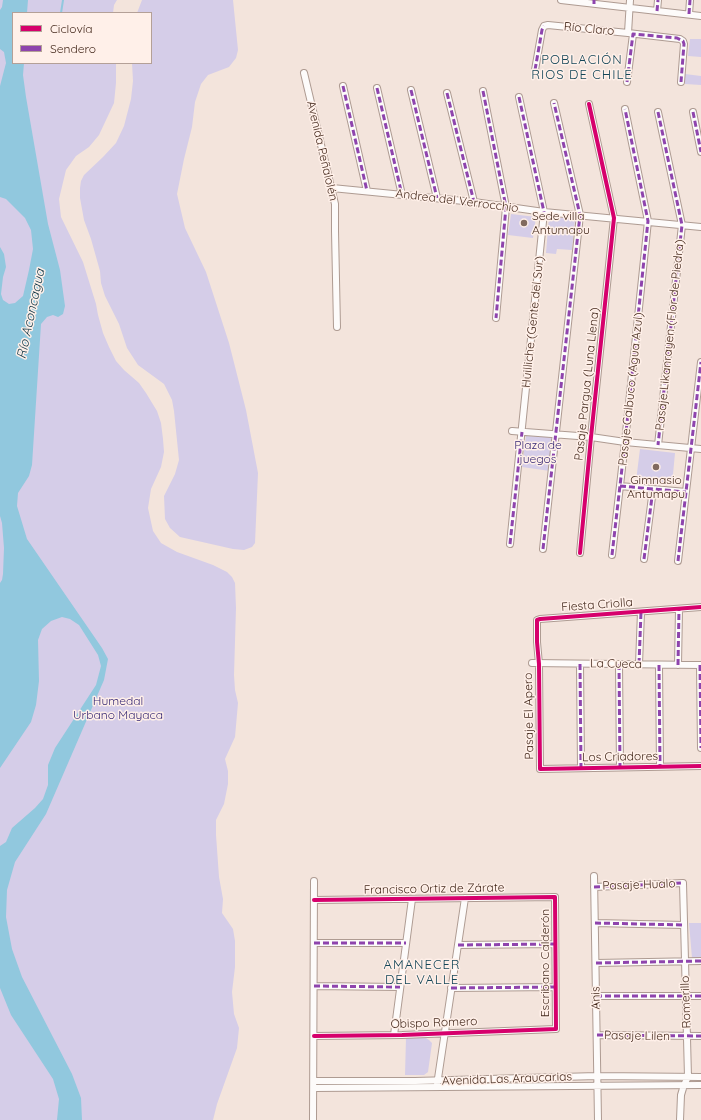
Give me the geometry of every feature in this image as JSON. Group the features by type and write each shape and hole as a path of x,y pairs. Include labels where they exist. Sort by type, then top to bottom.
{"street":[{"path":"561,0 594,2 630,8 701,16"},
{"path":"627,82 630,33 630,0"},
{"path":"657,11 658,0"},
{"path":"689,14 690,0"},
{"name":"Río Claro","path":"535,70 544,26 630,33 678,38 683,41 681,82"},
{"name":"Avenida Peñalolén","path":"304,73 335,204 337,327"},
{"path":"344,86 367,191"},
{"path":"377,88 402,195"},
{"path":"411,90 437,198"},
{"path":"483,90 506,207 496,318"},
{"path":"447,93 474,202"},
{"name":"Huilliche (Gente del Sur)","path":"510,544 544,212 520,97"},
{"path":"543,549 580,215 554,104"},
{"name":"Pasaje Pargua (Luna Llena)","path":"580,553 614,218 589,104"},
{"name":"Pasaje Calbuco (Agua Azul)","path":"612,556 648,221 625,109"},
{"name":"Pasaje Likanrayen (Flor de Piedra)","path":"658,112 682,225 658,444"},
{"path":"693,112 701,152"},
{"name":"Andrea del Verrocchio","path":"332,188 474,202 544,212 701,227"},
{"path":"678,561 701,362"},
{"path":"512,431 591,437 625,442 701,449"},
{"path":"620,486 686,492"},
{"path":"644,559 653,489"},
{"name":"Fiesta Criolla","path":"539,664 537,620 701,607"},
{"path":"678,665 679,609"},
{"path":"638,664 641,612"},
{"name":"La Cueca","path":"532,663 700,665"},
{"name":"Pasaje El Apero","path":"539,664 540,769"},
{"path":"580,664 581,768"},
{"path":"619,664 620,767"},
{"path":"659,665 660,766"},
{"path":"700,665 701,748"},
{"name":"Los Criadores","path":"540,769 701,766"},
{"name":"Anis","path":"594,876 598,1120"},
{"path":"313,1120 314,882"},
{"name":"Pasaje Hualo","path":"594,887 683,883"},
{"name":"Romerillo","path":"680,1120 681,1095 688,1077 683,883"},
{"name":"Francisco Ortiz de Zárate","path":"314,900 555,897"},
{"name":"Escribano Calderón","path":"555,897 556,1029"},
{"path":"437,1084 465,898"},
{"path":"394,1035 412,899"},
{"path":"595,923 684,924"},
{"path":"314,943 406,943"},
{"path":"458,945 555,944"},
{"path":"596,963 701,961"},
{"path":"314,986 400,987"},
{"path":"451,988 555,987"},
{"path":"596,996 701,996"},
{"name":"Obispo Romero","path":"314,1036 394,1035 556,1029"},
{"name":"Pasaje Lilen","path":"597,1035 701,1036"},
{"name":"Avenida Las Araucarias","path":"314,1088 437,1084 597,1076 701,1077"},
{"name":"Avenida Las Araucarias","path":"314,1081 597,1086 701,1085"}],"green space":[{"name":"Humedal Urbano Mayaca","path":"0,0 117,0 114,5 113,12 12,12 12,64 116,64 114,103 99,135 89,147 76,156 66,170 59,199 61,217 83,262 103,333 109,347 116,361 139,383 146,393 157,411 161,423 164,452 161,467 151,489 148,508 153,531 161,543 177,552 213,565 227,572 235,583 236,608 234,675 238,703 235,737 225,759 228,771 228,784 224,804 216,820 216,835 219,877 223,899 222,913 233,929 235,941 235,967 232,992 234,1014 239,1028 237,1048 217,1104 213,1120 0,1120"},
{"path":"142,0 233,0 238,50 236,58 229,67 208,75 201,84 195,102 192,127 177,194 185,228 206,272 229,343 246,410 258,473 255,543 252,547 244,550 233,549 180,537 170,528 165,519 164,496 175,474 179,460 172,400 164,384 138,365 127,348 119,324 105,296 101,283 100,271 84,220 80,198 81,181 84,175 116,143 124,126 131,99 133,81 132,64 152,64 152,12 137,12"},
{"path":"690,39 701,39 701,57 688,56"},
{"path":"685,74 701,76 701,85 685,84"},
{"path":"511,214 536,217 533,238 508,235"},
{"path":"549,217 575,219 572,250 557,249 556,254 546,253"},
{"name":"Plaza de juegos","path":"526,436 555,437 550,471 522,467"},
{"name":"Gimnasio Antumapu","path":"640,449 675,453 672,485 636,481"},
{"path":"689,923 701,923 701,958 692,958"},
{"path":"406,1038 426,1038 432,1043 428,1072 424,1075 405,1075"}],"water":[{"name":"Río Aconcagua","path":"3,0 28,0 27,12 12,12 12,64 24,64 23,75 26,97 48,224 60,270 65,306 63,314 58,317 53,315 47,317 41,324 32,465 29,476 18,493 17,506 27,539 108,659 104,680 46,814 15,862 7,890 6,917 12,949 22,977 72,1074 81,1098 82,1120 57,1120 59,1099 53,1079 11,1015 0,988 0,846 6,842 12,828 43,799 48,785 48,765 55,748 96,685 101,666 98,655 79,625 70,619 62,617 51,621 42,629 38,640 39,681 36,705 31,722 0,768 0,583 3,574 4,548 0,516 0,247 4,254 6,267 1,294 3,300 9,304 15,303 23,296 33,249 31,230 25,218 6,199 0,197 0,86 6,63 4,52 0,49 0,10"}],"waterway":[{"path":"61,12 63,0"}],"marked path":[{"path":"657,11 658,0"},
{"path":"689,14 690,0"},
{"path":"535,70 544,26"},
{"path":"627,82 633,34 677,38 683,41 681,82"},
{"path":"343,86 367,191"},
{"path":"377,88 402,195"},
{"path":"411,90 437,198"},
{"path":"483,91 506,207 496,318"},
{"path":"447,93 474,202"},
{"path":"519,97 544,212"},
{"path":"543,549 580,215 554,103"},
{"path":"612,555 648,221 625,109"},
{"path":"658,112 682,225 658,445"},
{"path":"693,112 701,152"},
{"path":"678,561 701,362"},
{"path":"510,544 522,432"},
{"path":"620,486 686,492"},
{"path":"644,559 653,489"},
{"path":"678,665 679,609"},
{"path":"639,664 641,612"},
{"path":"580,664 581,768"},
{"path":"619,664 620,767"},
{"path":"659,665 660,766"},
{"path":"700,665 701,748"},
{"path":"594,887 683,883"},
{"path":"595,923 684,925"},
{"path":"314,943 406,943"},
{"path":"458,945 555,944"},
{"path":"596,963 701,961"},
{"path":"314,986 400,987"},
{"path":"451,988 555,987"},
{"path":"596,996 701,996"},
{"path":"597,1035 701,1036"}],"cycle path":[{"path":"580,553 614,218 589,104"},
{"path":"701,607 537,620 540,769 701,766"},
{"path":"314,900 555,897 556,1029 402,1035 314,1036"}],"place":[{"name":"Sede villa Antumapu","path":"524,223"},
{"name":"Gimnasio Antumapu","path":"656,467"}],"district":[{"name":"POBLACIÓN RIOS DE CHILE","path":"582,68"},
{"name":"AMANECER DEL VALLE","path":"422,972"}]}
